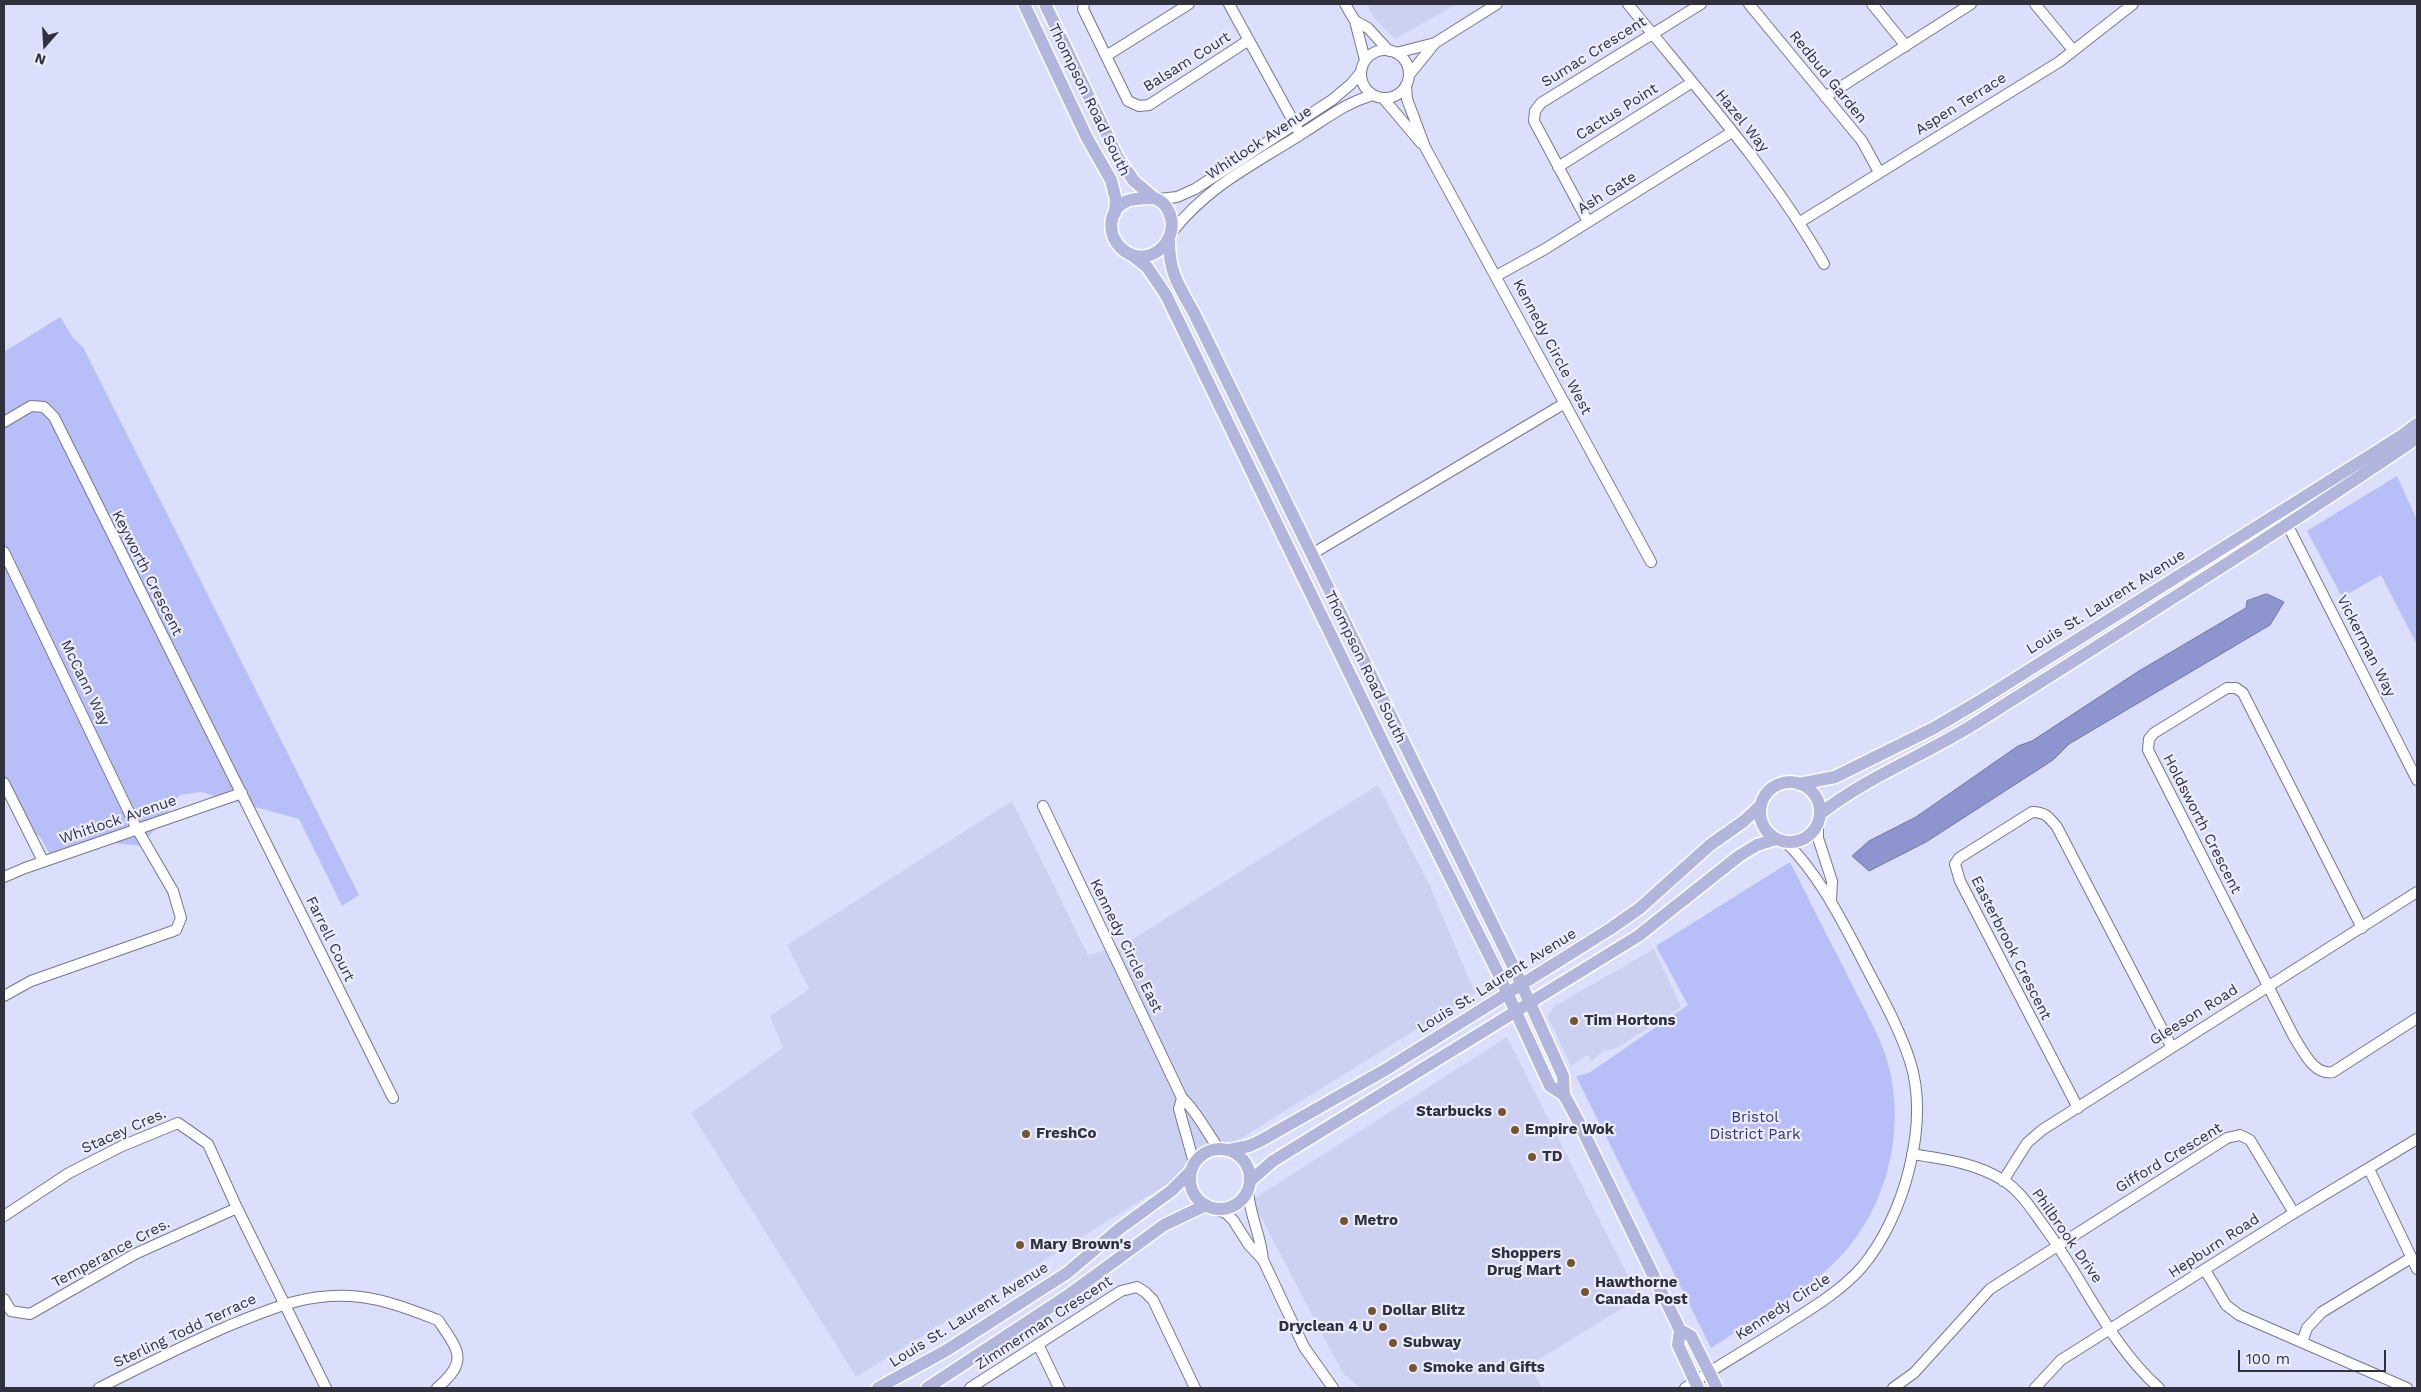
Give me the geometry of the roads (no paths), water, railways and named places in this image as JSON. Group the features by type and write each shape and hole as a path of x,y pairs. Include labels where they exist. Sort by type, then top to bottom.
{"main road":[{"name":"Thompson Road South","path":"1024,4 1087,138 1111,180 1116,200 1115,212"},
{"name":"Thompson Road South","path":"1045,4 1118,158 1134,180 1156,198"},
{"path":"1156,198 1170,214 1170,237 1162,249 1153,255 1143,257 1132,255 1116,243 1112,234 1111,223 1115,212 1126,202 1156,198"},
{"name":"Thompson Road South","path":"1170,237 1172,272 1194,313 1521,984 1563,1076 1564,1095 1680,1330 1678,1346 1693,1386"},
{"name":"Thompson Road South","path":"1132,255 1146,267 1166,295 1507,993 1550,1086 1564,1095"},
{"name":"Louis St. Laurent Avenue","path":"1799,784 1835,777 1971,706 2401,436 2417,424"},
{"path":"927,1388 1067,1296 1168,1222 1210,1207 1234,1205 1242,1199 1249,1185 1273,1161 1516,1013 1638,936 1748,850 1781,840 1796,842 1805,838 1819,819 1846,794 1946,742 2288,526 2417,438"},
{"path":"1781,840 1763,825 1761,805 1764,796 1771,789 1790,782 1799,784 1815,795 1819,804 1819,819"},
{"name":"Louis St. Laurent Avenue","path":"1224,1149 1249,1146 1260,1141 1385,1070 1610,930 1640,908 1710,845 1744,822 1761,805"},
{"path":"1210,1207 1192,1191 1192,1167 1209,1150 1224,1149 1244,1162 1249,1185"},
{"name":"Louis St. Laurent Avenue","path":"878,1388 947,1350 1068,1273 1119,1229 1171,1191 1192,1167"},
{"name":"Thompson Road South","path":"1680,1330 1691,1336 1717,1388"}],"street":[{"name":"Balsam Court","path":"1084,4 1083,9 1128,101 1138,106 1149,105 1249,40"},
{"path":"1106,56 1189,4"},
{"path":"1229,4 1301,135"},
{"path":"1346,4 1355,21 1365,60 1361,72 1364,85 1378,96 1396,95 1435,43 1496,4"},
{"name":"Hazel Way","path":"1628,4 1776,187 1800,222 1824,264"},
{"name":"Sumac Crescent","path":"1588,222 1534,121 1535,111 1541,103 1702,4"},
{"name":"Redbud Garden","path":"1749,4 1862,141 1879,172"},
{"path":"1872,4 1906,46"},
{"path":"1825,97 1906,46 1956,7 1970,4"},
{"path":"2035,4 2073,50"},
{"name":"Aspen Terrace","path":"1800,222 2059,62 2133,4"},
{"path":"1355,21 1368,28 1406,62 1407,80"},
{"path":"1365,60 1376,52 1393,52 1435,43"},
{"name":"Whitlock Avenue","path":"1156,198 1188,193 1332,100 1351,84 1361,72"},
{"name":"Kennedy Circle West","path":"1407,80 1407,98 1425,147 1651,562"},
{"name":"Cactus Point","path":"1558,167 1692,83"},
{"name":"Whitlock Avenue","path":"1170,237 1196,204 1215,188 1301,135 1339,108 1354,100 1378,96"},
{"name":"Kennedy Circle West","path":"1378,96 1425,147"},
{"name":"Ash Gate","path":"1496,276 1588,222 1732,132"},
{"path":"1312,554 1566,404"},
{"name":"Keyworth Crescent","path":"4,422 30,406 44,407 54,417 242,793"},
{"name":"Vickerman Way","path":"2288,526 2417,780"},
{"name":"McCann Way","path":"4,552 137,829 173,891 181,918 176,930 31,981 4,996"},
{"name":"Holdsworth Crescent","path":"2362,928 2243,693 2236,688 2227,688 2154,733 2149,739 2148,750 2268,988 2294,1037 2313,1065 2327,1073 2333,1072 2417,1018"},
{"path":"4,783 43,861"},
{"name":"Whitlock Avenue","path":"4,877 43,861 242,793"},
{"name":"Farrell Court","path":"242,793 393,1098"},
{"name":"Kennedy Circle East","path":"1042,806 1182,1098 1190,1105 1206,1132 1224,1149"},
{"name":"Easterbrook Crescent","path":"2078,1108 1960,881 1955,864 1960,858 2032,812 2042,812 2049,816 2058,827 2171,1046"},
{"name":"Kennedy Circle","path":"1819,819 1820,846 1832,881 1832,901"},
{"name":"Kennedy Circle","path":"1693,1386 1710,1372 1833,1295 1862,1266 1883,1237 1900,1198 1912,1154 1917,1092 1910,1061 1899,1032 1832,901 1806,864 1781,840"},
{"name":"Gleeson Road","path":"2003,1180 2026,1143 2171,1046 2268,988 2417,892"},
{"name":"Kennedy Circle East","path":"1182,1098 1180,1109 1192,1167"},
{"name":"Stacey Cres.","path":"4,1216 69,1173 122,1146 178,1123 208,1144 284,1303"},
{"name":"Gifford Crescent","path":"1893,1388 1914,1373 1955,1330 1981,1296 2058,1245 2234,1136 2245,1136 2250,1140 2294,1213"},
{"name":"Hepburn Road","path":"2035,1388 2061,1360 2294,1213 2417,1139"},
{"name":"Philbrook Drive","path":"1912,1154 1958,1161 2003,1180 2022,1196 2058,1245 2131,1361 2159,1388"},
{"path":"2369,1169 2417,1270"},
{"path":"1249,1185 1248,1202 1261,1241 1263,1260"},
{"path":"1210,1207 1226,1213 1233,1220 1249,1245 1263,1260 1304,1346 1333,1388"},
{"name":"Temperance Cres.","path":"4,1299 11,1311 30,1314 136,1254 237,1208"},
{"path":"2302,1342 2307,1328 2322,1312 2411,1258"},
{"path":"2205,1270 2230,1310 2407,1388"},
{"name":"Zimmerman Crescent","path":"970,1388 1121,1290 1137,1287 1153,1300 1195,1388"},
{"name":"Sterling Todd Terrace","path":"99,1388 173,1350 284,1303 322,1297 363,1297 401,1307 438,1320 457,1352 458,1366 452,1376 437,1388"},
{"path":"284,1303 326,1388"},
{"path":"1038,1344 1059,1388"}],"place":[{"name":"Tim Hortons","path":"1574,1021"},
{"name":"Starbucks","path":"1502,1112"},
{"name":"Empire Wok","path":"1515,1130"},
{"name":"FreshCo","path":"1026,1134"},
{"name":"TD","path":"1532,1157"},
{"name":"Metro","path":"1344,1221"},
{"name":"Mary Brown's","path":"1020,1245"},
{"name":"Shoppers Drug Mart","path":"1571,1263"},
{"name":"Hawthorne Canada Post","path":"1585,1292"},
{"name":"Dollar Blitz","path":"1372,1311"},
{"name":"Dryclean 4 U","path":"1383,1327"},
{"name":"Subway","path":"1393,1343"},
{"name":"Smoke and Gifts","path":"1413,1368"}],"park label":[{"name":"Bristol District Park","path":"1755,1126"}]}
